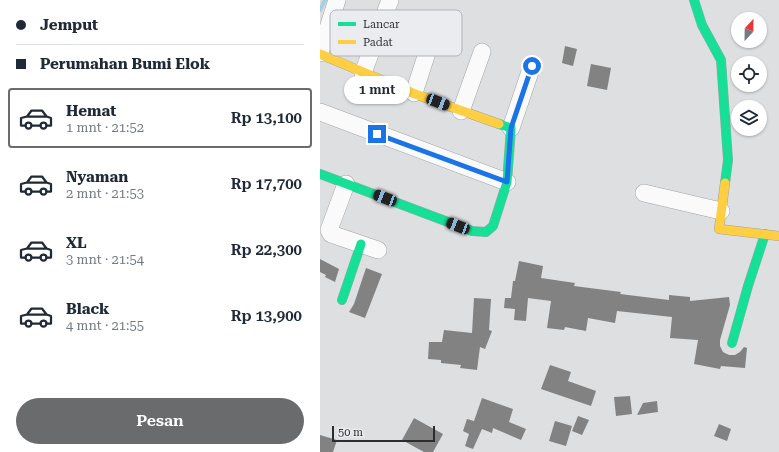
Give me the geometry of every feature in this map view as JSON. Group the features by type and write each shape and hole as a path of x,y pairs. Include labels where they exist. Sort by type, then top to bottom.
{"street":[{"path":"334,10 337,0"},
{"path":"386,10 390,0"},
{"path":"694,0 702,25 721,60 728,160 719,229 779,236"},
{"path":"330,22 320,53 363,73 461,112 511,128"},
{"path":"461,112 482,52"},
{"path":"363,73 369,56"},
{"path":"414,93 426,56"},
{"path":"320,174 472,231 483,233 489,232 493,226 507,182 511,128 532,66"},
{"path":"320,112 507,182"},
{"path":"346,184 329,230 331,234 378,250"},
{"path":"644,193 721,211"},
{"path":"732,343 748,286 765,234"},
{"path":"342,300 361,244"}],"building":[{"path":"565,46 577,49 573,66 562,63"},
{"path":"591,64 611,68 607,90 587,86"},
{"path":"320,259 339,269 335,282 325,277 326,275 320,272"},
{"path":"519,261 543,266 541,278 575,283 574,286 621,292 620,294 669,300 669,295 690,297 690,301 729,297 730,305 720,340 720,346 723,352 729,355 735,355 744,347 747,348 745,368 721,366 720,369 694,364 698,340 670,338 672,317 617,311 615,323 588,318 586,331 565,327 564,330 547,328 551,301 528,298 526,321 514,320 515,309 504,308 505,298 511,298 513,281 515,281"},
{"path":"366,268 382,274 365,318 349,312 354,304"},
{"path":"474,298 491,299 489,330 492,331 485,349 480,347 477,370 460,368 461,365 441,363 441,360 428,359 429,342 442,342 444,330 472,333"},
{"path":"550,365 571,372 568,381 596,391 591,406 541,389"},
{"path":"630,396 632,414 616,416 614,397"},
{"path":"482,398 513,409 509,422 526,429 521,440 493,428 492,433 482,429 473,449 465,446 469,434 463,431 467,419 474,421"},
{"path":"657,401 658,412 637,415 643,403"},
{"path":"578,416 589,420 582,435 572,431"},
{"path":"414,418 443,434 433,452 424,452 402,440"},
{"path":"555,421 572,426 566,446 549,441"},
{"path":"719,424 731,429 727,441 714,436"},
{"path":"320,435 337,440 333,452 320,452"}],"waterway":[{"path":"320,10 325,0"}],"traffic: fast":[{"path":"694,0 702,25 721,60 728,160 725,183"},
{"path":"320,174 472,231 486,232 493,226 507,182 511,128 499,124"},
{"path":"732,343 748,286 765,234"},
{"path":"342,300 361,244"}],"traffic: slow":[{"path":"320,54 415,94 499,124"},
{"path":"725,183 719,229 779,236"}],"route":[{"path":"377,134 507,182 511,128 532,66"}]}
